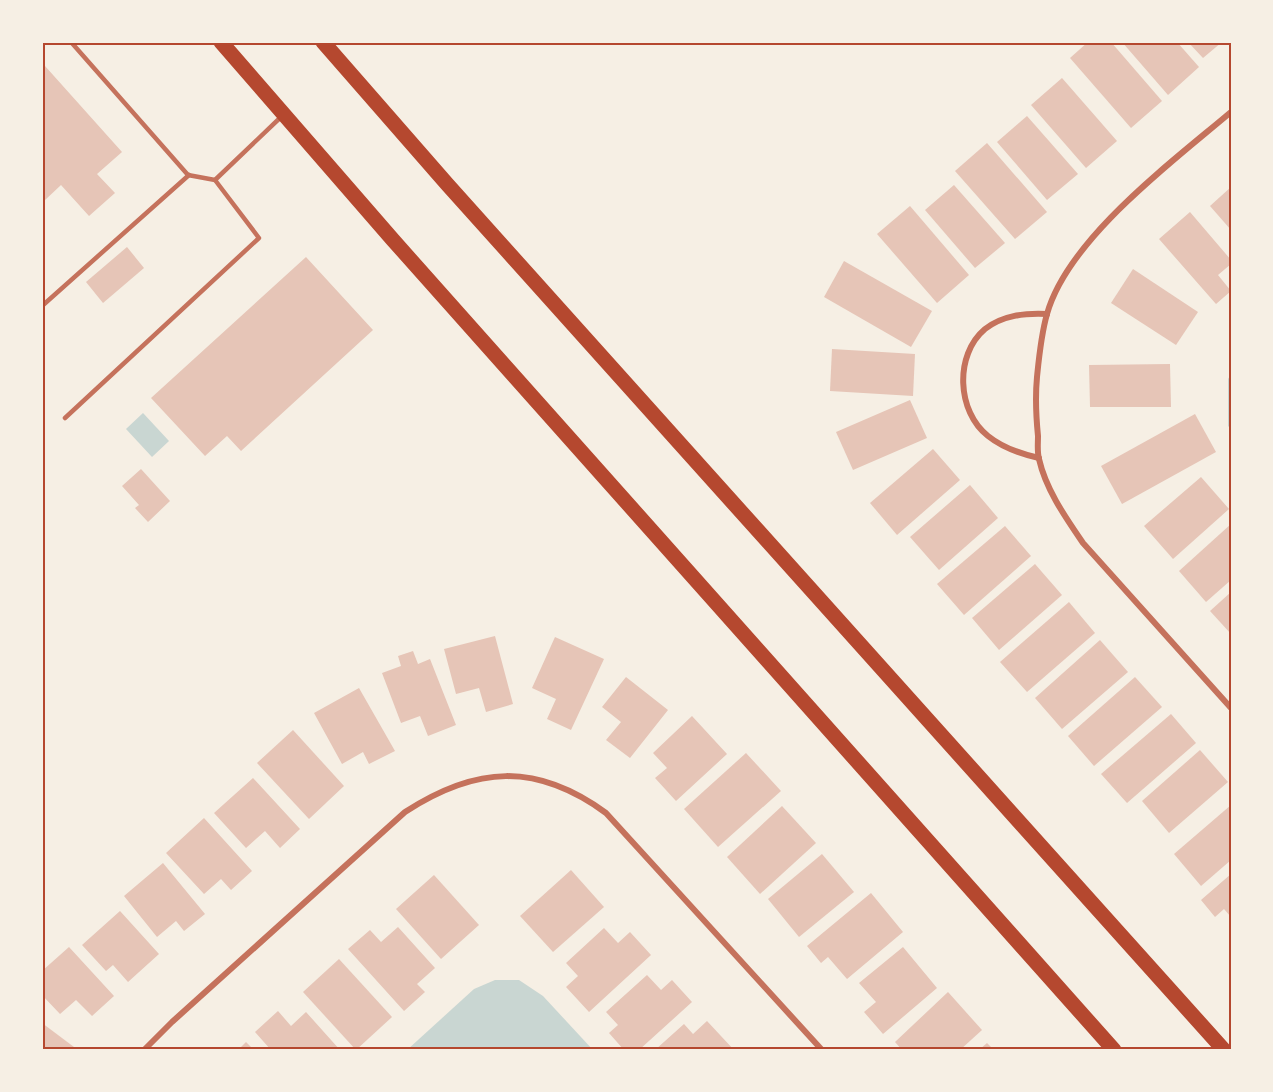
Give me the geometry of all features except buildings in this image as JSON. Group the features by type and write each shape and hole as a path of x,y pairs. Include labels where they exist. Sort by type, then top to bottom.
{"main road":[{"path":"221,42 401,248 1114,1050"},
{"path":"323,42 470,210 1224,1050"}],"street":[{"path":"1231,112 1122,205 1076,259 1058,287 1047,314 1035,402 1039,458 1051,491 1083,543 1231,708"},
{"path":"1039,458 1004,447 986,435 974,420 964,400 963,381 965,363 974,343 984,330 1001,320 1018,314 1047,314"},
{"path":"144,1050 180,1014 405,812 430,795 462,782 491,776 520,777 554,784 582,795 606,813 822,1050"}],"lane":[{"path":"66,418 259,238 214,180 189,175 71,42"},
{"path":"214,180 284,114"},
{"path":"42,306 189,175"}],"shaded area":[{"path":"1231,374 1231,429 1228,426 1228,379"},
{"path":"143,413 169,441 152,457 126,429"},
{"path":"495,980 519,980 543,996 593,1050 407,1050 474,989"}]}
